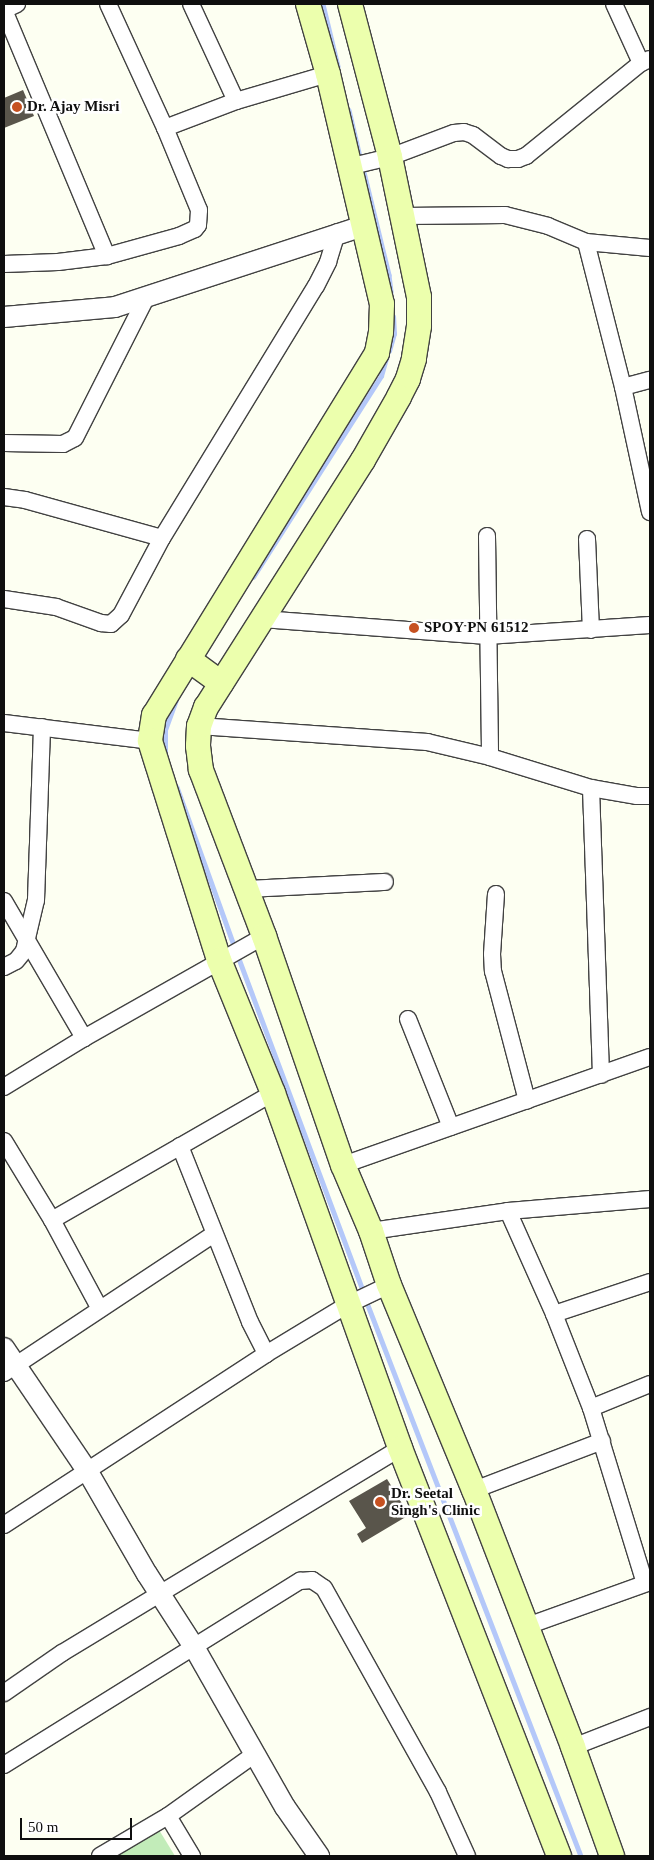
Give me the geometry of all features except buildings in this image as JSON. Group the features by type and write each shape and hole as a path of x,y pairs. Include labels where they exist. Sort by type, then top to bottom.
{"main road":[{"path":"308,4 351,166 382,304 381,332 377,353 204,670 206,707 199,726 198,746 201,770 246,889 259,938 343,1165 371,1231 383,1288 474,1490 573,1747 612,1856"},
{"path":"350,4 385,158 402,216 419,297 419,326 408,379 363,460 262,619 154,715 150,741 273,1093 351,1304 400,1448 559,1856"}],"street":[{"path":"17,4 4,10 107,256"},
{"path":"4,264 66,261 107,256 179,236 195,229 198,225 199,210 165,128 108,4"},
{"path":"191,4 236,101"},
{"path":"351,166 385,158 454,133 464,132 508,160 526,156 646,61 614,4"},
{"path":"165,128 236,101 328,74"},
{"path":"402,216 505,215 548,226 586,242 650,248"},
{"path":"4,316 115,307 337,232 363,226"},
{"path":"4,599 56,607 101,623 111,624 121,615 162,538 316,286 328,262 337,232"},
{"path":"586,242 623,387 650,512"},
{"path":"4,443 63,444 75,438 147,296"},
{"path":"623,387 650,380"},
{"path":"4,497 25,500 162,538"},
{"path":"487,536 490,758"},
{"path":"588,539 591,630"},
{"path":"262,619 487,636 650,625"},
{"path":"4,723 42,726 150,741"},
{"path":"4,967 16,961 24,951 36,900 42,726"},
{"path":"199,726 427,742 490,758 591,788 637,796 650,796"},
{"path":"591,788 601,1075"},
{"path":"246,889 385,882"},
{"path":"496,894 492,954 493,971 528,1101"},
{"path":"4,901 28,939 84,1038"},
{"path":"4,1087 84,1038 259,938"},
{"path":"408,1019 451,1127"},
{"path":"343,1165 650,1057"},
{"path":"52,1220 273,1093"},
{"path":"4,1141 52,1220 100,1309"},
{"path":"180,1146 214,1234 266,1354"},
{"path":"371,1231 508,1211 650,1200"},
{"path":"508,1211 554,1314 591,1408 648,1583 527,1626"},
{"path":"10,1369 214,1234"},
{"path":"554,1314 650,1282"},
{"path":"4,1524 88,1472 266,1354 351,1304 383,1288"},
{"path":"4,1348 10,1369 88,1472 160,1594 194,1647 285,1807 318,1856"},
{"path":"591,1408 650,1384"},
{"path":"474,1490 602,1441"},
{"path":"4,1693 62,1653 400,1448"},
{"path":"4,1765 300,1581 312,1580 324,1588 438,1792 467,1856"},
{"path":"573,1747 650,1717"},
{"path":"100,1856 168,1816 255,1754"},
{"path":"168,1816 192,1856"}],"green space":[{"path":"156,1825 175,1856 104,1856"}],"waterway":[{"path":"323,4 338,66"},
{"path":"349,110 361,161"},
{"path":"363,168 389,275 391,292"},
{"path":"389,351 394,334 393,317"},
{"path":"253,577 381,376 386,358"},
{"path":"165,756 165,730 176,700"},
{"path":"177,787 235,948"},
{"path":"238,956 364,1293"},
{"path":"366,1300 581,1856"}],"place":[{"name":"Dr. Ajay Misri","path":"17,107"},
{"name":"SPOY PN 61512","path":"414,628"},
{"name":"Dr. Seetal Singh's Clinic","path":"380,1502"}]}
